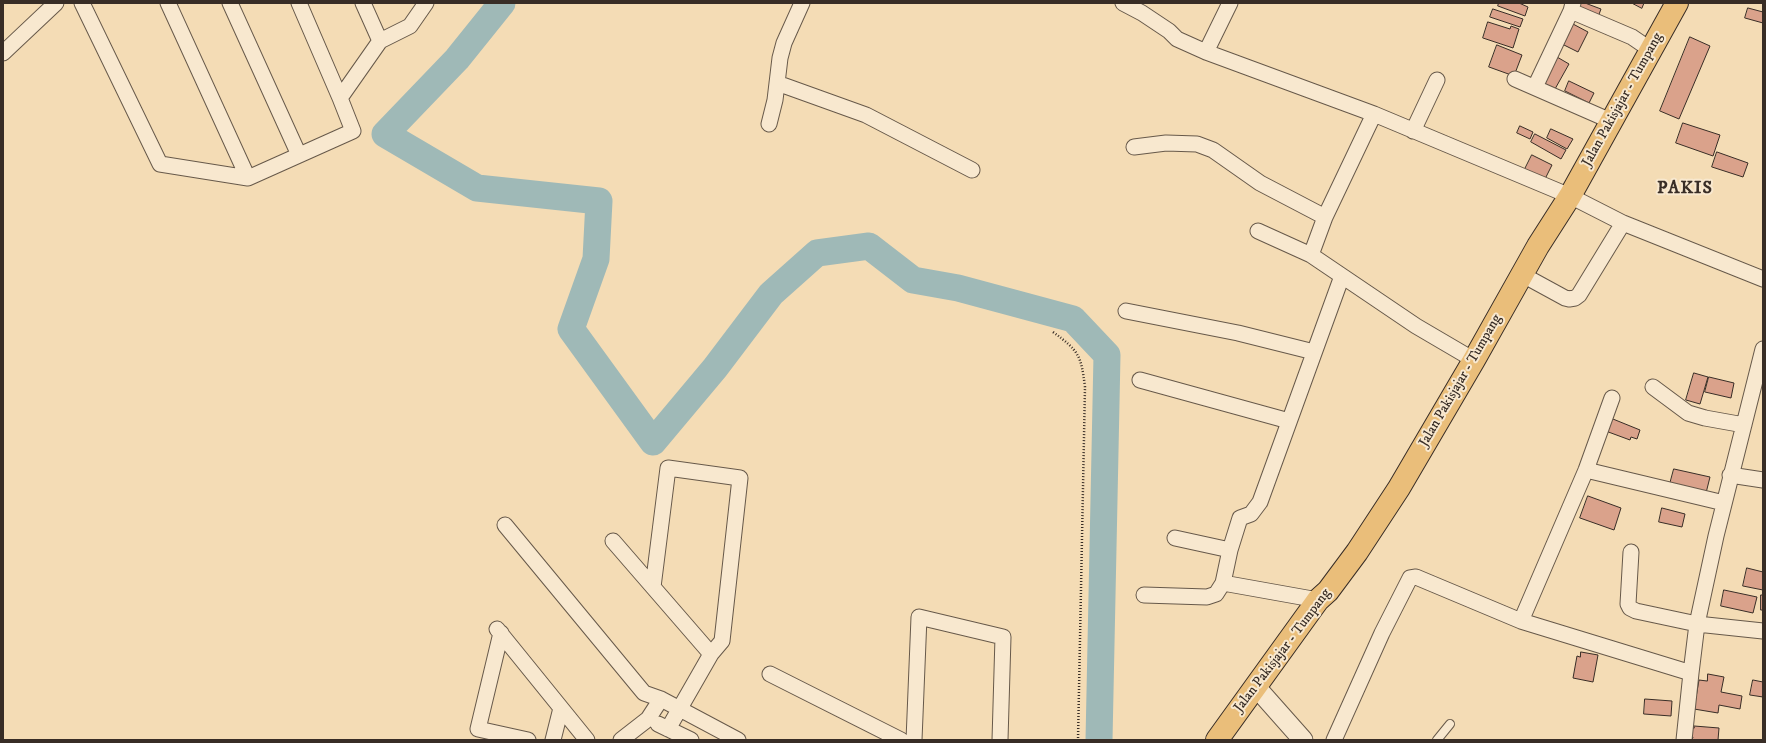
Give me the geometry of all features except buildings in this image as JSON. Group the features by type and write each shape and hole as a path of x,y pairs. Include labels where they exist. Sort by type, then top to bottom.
{"main road":[{"name":"Jalan Pakisjajar - Tumpang","path":"1217,740 1318,600 1328,590 1361,546 1399,488 1474,360 1521,274 1570,196 1677,3"}],"street":[{"path":"3,52 56,3"},
{"path":"82,3 160,164 248,178 353,131 299,3"},
{"path":"168,3 248,178"},
{"path":"230,3 299,155"},
{"path":"363,3 380,41"},
{"path":"340,98 380,41 410,26 426,3"},
{"path":"769,124 775,100 784,43 802,3"},
{"path":"1124,3 1142,13 1177,39 1206,52 1374,114 1570,196 1622,223 1763,279"},
{"path":"1206,52 1230,3"},
{"path":"1535,87 1572,7 1632,37 1651,50"},
{"path":"1515,79 1611,121"},
{"path":"1413,131 1437,80"},
{"path":"777,83 866,115 972,170"},
{"path":"1311,255 1325,217 1374,114"},
{"path":"1134,147 1166,143 1198,144 1213,150 1260,183 1325,217"},
{"path":"1521,274 1565,298 1575,298 1590,280 1622,223"},
{"path":"1258,231 1311,255 1416,326 1474,360"},
{"path":"1144,595 1207,597 1216,594 1223,582 1230,550 1240,518 1251,514 1260,502 1342,276"},
{"path":"1126,311 1238,333 1314,352"},
{"path":"1684,740 1697,624 1730,475 1763,349"},
{"path":"1140,380 1289,421"},
{"path":"1653,387 1688,412 1705,418 1744,425"},
{"path":"1521,621 1586,470 1612,398"},
{"path":"653,587 668,468 740,478 722,641 711,654 668,729"},
{"path":"1586,470 1724,503"},
{"path":"1730,475 1763,480"},
{"path":"505,525 644,693 679,708 736,740"},
{"path":"1175,538 1230,550"},
{"path":"613,541 711,654"},
{"path":"1631,552 1628,604 1630,608 1636,611 1697,624 1763,631"},
{"path":"1334,740 1386,626 1410,578 1416,578 1521,621 1691,672"},
{"path":"1223,582 1318,600"},
{"path":"914,740 919,617 1003,637 1000,740"},
{"path":"528,740 478,729 499,631 587,740"},
{"path":"770,674 901,740"},
{"path":"1256,687 1303,740"},
{"path":"621,740 648,719 661,699"},
{"path":"553,740 561,708"},
{"path":"648,719 690,740"}],"lane":[{"path":"1437,740 1450,724"}],"path":[{"path":"1053,332 1073,346 1079,356 1082,364 1085,387 1078,740"}],"waterway":[{"path":"502,3 457,59 385,134 477,188 599,201 596,259 571,329 653,442 715,368 771,294 817,253 869,246 913,280 958,288 1073,319 1107,355 1099,740"}],"district":[{"name":"PAKIS","path":"1685,189"}]}
